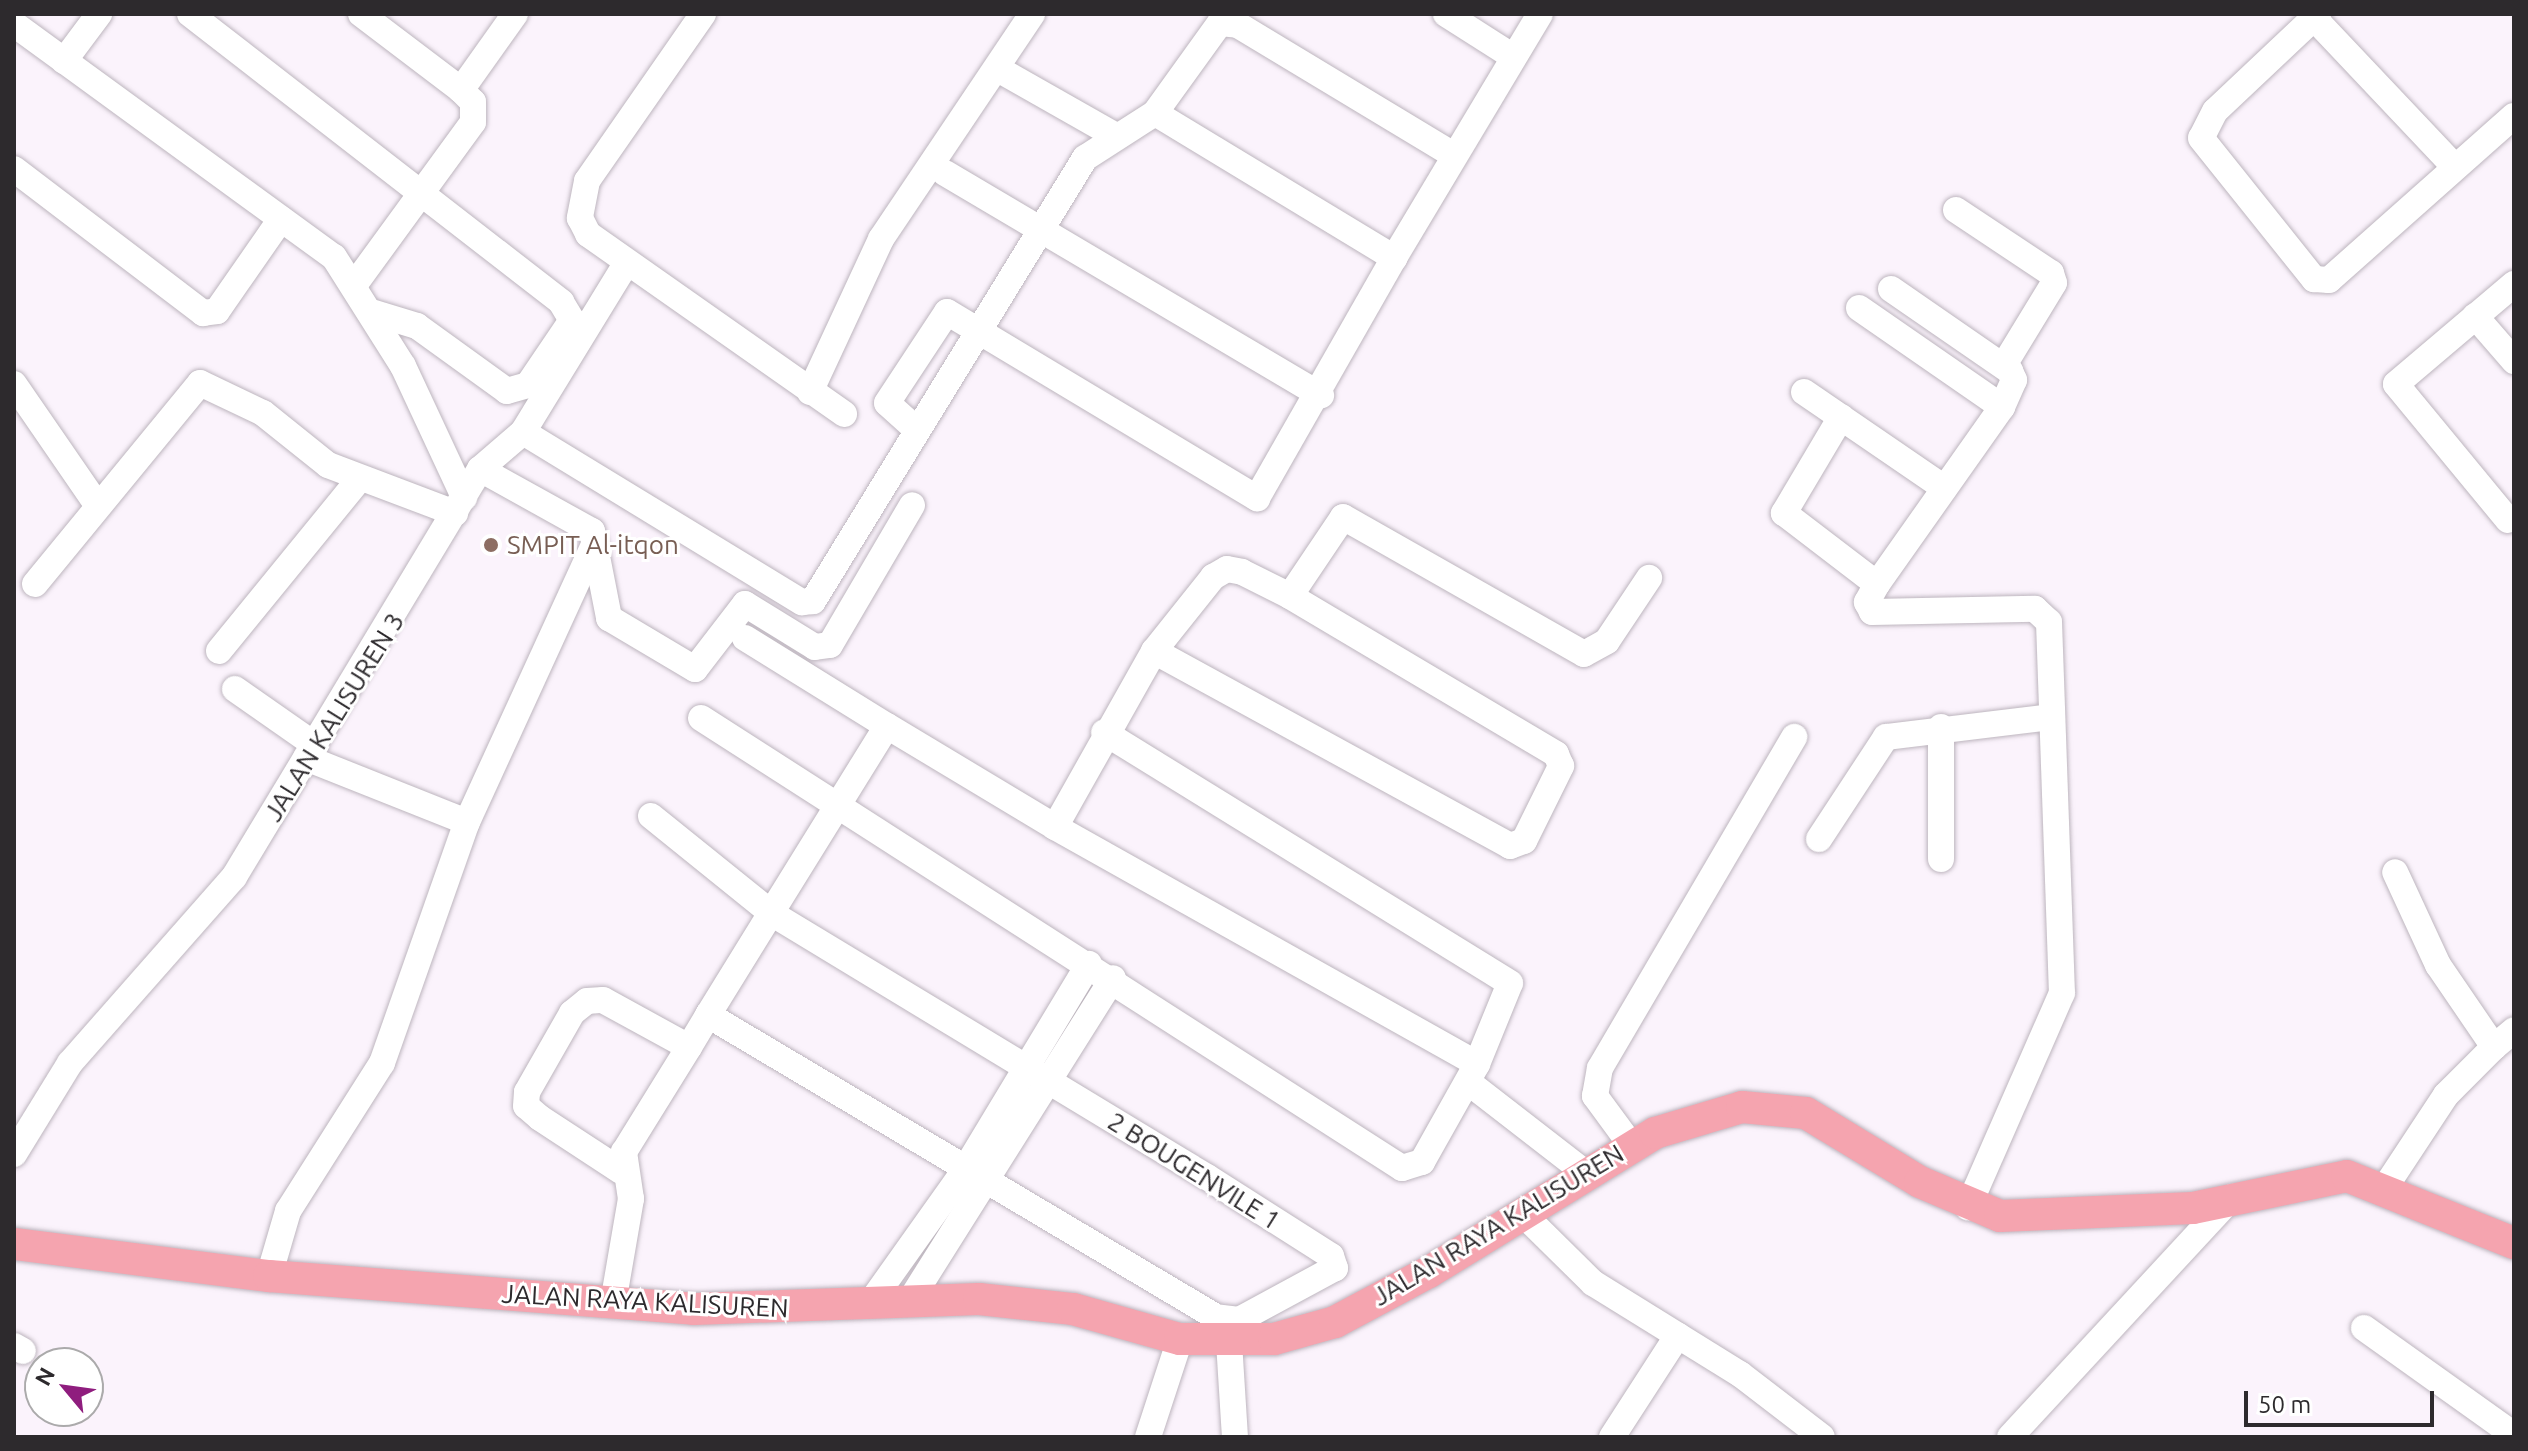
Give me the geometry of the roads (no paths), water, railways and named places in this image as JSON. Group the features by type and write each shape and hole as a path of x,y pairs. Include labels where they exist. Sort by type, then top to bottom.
{"main road":[{"name":"JALAN RAYA KALISUREN","path":"14,1244 269,1276 613,1303 782,1312 911,1299 1073,1309 1180,1339 1229,1342 1274,1339 1335,1322 1524,1215 1584,1172 1631,1145 1693,1116 1742,1107 1806,1113 1968,1207 2000,1216 2152,1213 2313,1178 2347,1176 2386,1186 2514,1243"}],"street":[{"path":"64,61 99,14"},
{"path":"190,14 561,302 572,320 528,385 507,391 417,326 371,312"},
{"path":"461,90 515,14"},
{"path":"703,14 580,198 588,234 844,414"},
{"path":"810,392 881,239 1032,14"},
{"path":"1446,14 1512,56"},
{"path":"917,430 889,411 899,383 942,313 977,329 1248,497 1262,496 1321,395 1452,154 1540,14"},
{"path":"2455,167 2316,16 2215,111 2201,138 2299,269 2329,280 2514,116"},
{"path":"355,284 473,122 473,102 375,18"},
{"path":"523,432 802,602 820,593 977,329 1085,158 1114,135 1155,113 1213,28 1227,21 1452,154"},
{"path":"14,24 334,257 371,312 460,505"},
{"path":"1005,73 1114,135"},
{"path":"1155,113 1394,258"},
{"path":"14,169 203,313 217,311 281,219"},
{"path":"945,173 1043,226 1321,395"},
{"path":"1956,210 2051,273 2054,283 2004,365"},
{"name":"JALAN KALISUREN 3","path":"14,1154 70,1063 234,877 480,469 523,432 627,262"},
{"path":"2508,520 2396,384 2514,284"},
{"path":"1891,289 2004,365 2014,380 2002,407 1867,602 1882,616 2043,613 2052,717 2062,993 2058,1016 1968,1207"},
{"path":"1859,308 2002,407"},
{"path":"2475,316 2514,361"},
{"path":"35,584 200,383 231,404 263,413 328,465 360,478 460,505"},
{"path":"14,384 98,506"},
{"path":"1804,392 1944,488"},
{"path":"1841,417 1784,513 1877,584"},
{"path":"480,469 581,523 595,543 609,618 695,669 745,604 815,647 830,645 912,505"},
{"path":"219,651 360,478"},
{"path":"1290,596 1343,517 1584,654 1607,641 1649,578"},
{"path":"269,1276 288,1211 382,1063 467,822 595,543"},
{"path":"1055,827 1104,732 1154,651 1227,569 1290,596 1556,754 1561,766 1524,841 1510,846 1154,651"},
{"path":"745,638 1055,827 1473,1073 1584,1172"},
{"path":"235,689 311,752 467,822"},
{"path":"1819,839 1886,737 1941,727 2052,717"},
{"path":"701,718 836,807 1113,978 1402,1168 1422,1162 1473,1073 1511,988 1505,978 1104,732"},
{"path":"613,1303 631,1199 621,1171 624,1152 887,726"},
{"path":"1941,727 1941,859"},
{"path":"1631,1145 1595,1096 1600,1068 1794,737"},
{"name":"2 BOUGENVILE 1","path":"651,816 771,913 1029,1068 1335,1261 1313,1285 1239,1320 1216,1317 987,1186"},
{"path":"2386,1186 2446,1095 2504,1039 2438,965 2395,872"},
{"path":"871,1302 964,1171 1089,964"},
{"path":"911,1299 987,1186 1113,978"},
{"path":"621,1171 540,1118 526,1106 527,1092 572,1013 587,1001 603,1000 689,1047"},
{"path":"708,1015 987,1186"},
{"path":"2010,1437 2232,1197"},
{"path":"1524,1215 1593,1283 1678,1335 1822,1437"},
{"path":"2364,1328 2514,1435"},
{"path":"1612,1437 1678,1335"},
{"path":"1148,1437 1180,1339"},
{"path":"1229,1342 1235,1437"}],"place":[{"name":"SMPIT Al-itqon","path":"491,545"}]}
